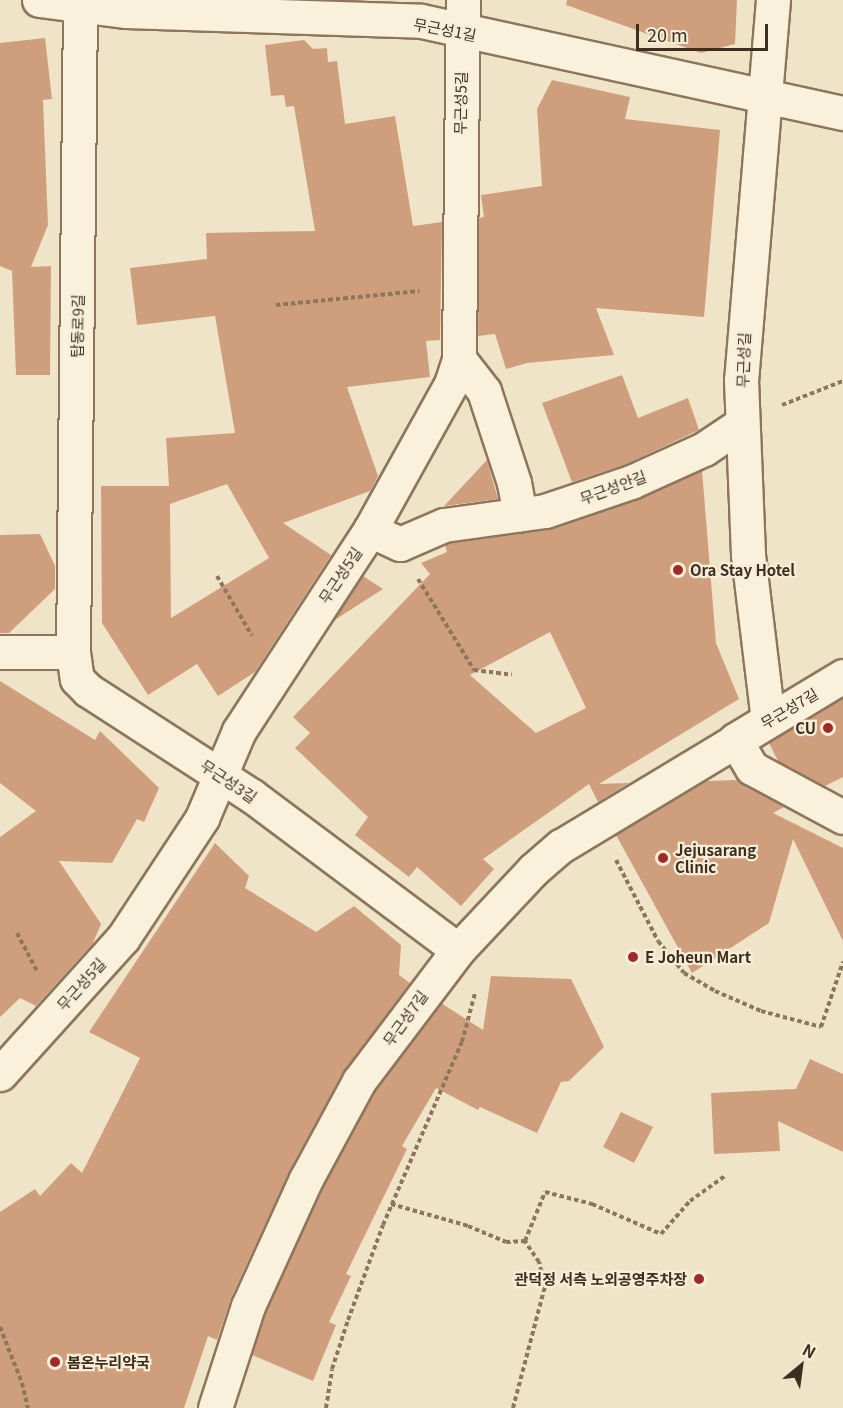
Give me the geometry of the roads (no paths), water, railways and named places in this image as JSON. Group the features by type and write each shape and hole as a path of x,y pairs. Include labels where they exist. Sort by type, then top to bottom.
{"street":[{"name":"무근성1길","path":"39,0 421,21 462,15 764,96 843,112"},
{"name":"무근성길","path":"768,720 748,555 741,424 746,290 761,165 764,96 773,0"},
{"name":"탑동로9길","path":"73,652 80,3"},
{"name":"무근성5길","path":"0,1074 123,938 202,818 238,731 280,663 370,530 452,384 459,359 462,15"},
{"path":"459,359 484,391 514,483 520,514"},
{"name":"무근성안길","path":"370,530 400,544 444,525 545,511 631,482 704,449 741,424"},
{"path":"0,652 73,652"},
{"name":"무근성3길","path":"73,652 77,679 88,690 220,775 458,950"},
{"name":"무근성7길","path":"215,1408 248,1306 306,1179 359,1080 458,950 533,870 595,822 843,676"},
{"path":"735,740 752,768 843,817"}],"place":[{"name":"Ora Stay Hotel","path":"678,570"},
{"name":"CU","path":"828,728"},
{"name":"Jejusarang Clinic","path":"663,858"},
{"name":"E Joheun Mart","path":"633,957"},
{"name":"관덕정 서측 노외공영주차장","path":"699,1279"},
{"name":"봄온누리약국","path":"55,1362"}]}
